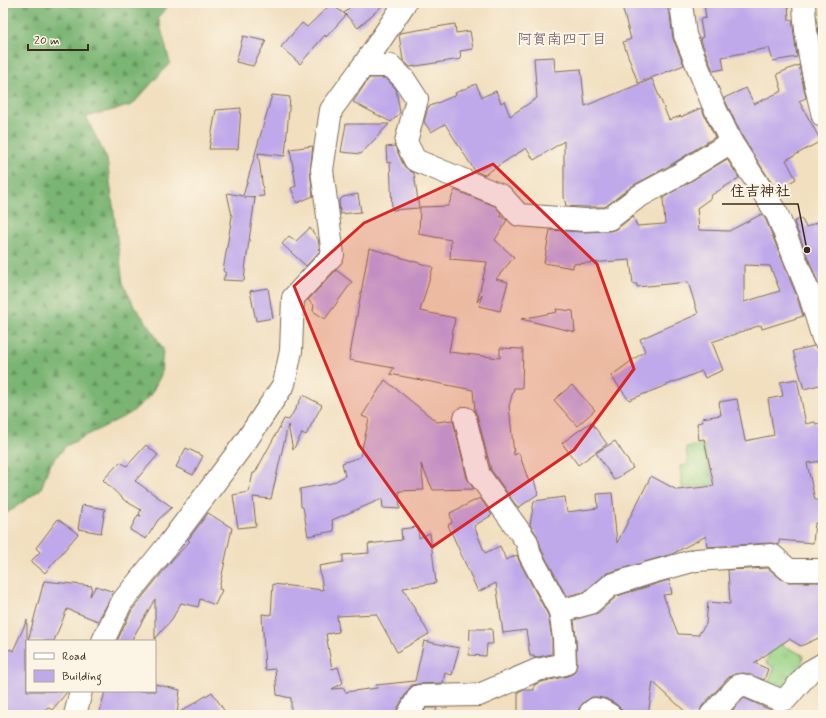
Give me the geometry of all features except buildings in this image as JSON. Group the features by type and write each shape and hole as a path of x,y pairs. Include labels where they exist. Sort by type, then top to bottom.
{"street":[{"path":"103,640 121,603 171,540 246,440 284,384 291,351 293,298 333,255 322,170 331,110 363,66 405,3"},
{"path":"681,3 685,35 712,102 731,142 777,214 816,290 823,338"},
{"path":"804,3 804,14 812,74 823,116"},
{"path":"363,66 391,66 404,78 417,99 406,142 415,160 502,196 519,215 584,220 609,219 638,197 675,178 731,142"},
{"path":"408,715 419,696 479,695 537,670 565,664 564,638 560,611 530,555 527,542 478,475 465,418"},
{"path":"560,611 590,603 611,585 696,560 772,555 789,570 823,570"},
{"path":"711,715 738,686 742,685 780,700 786,699 809,672 823,664"},
{"path":"75,715 81,692"},
{"path":"590,715 595,709 601,710 610,715"}],"highlighted area":[{"path":"493,164 597,264 634,369 574,450 432,547 359,445 294,286 364,223"}],"green space":[{"path":"3,3 171,3 158,17 170,63 132,105 86,117 107,159 123,283 134,306 150,327 163,349 161,375 150,396 131,413 66,446 49,466 41,489 3,516"},
{"path":"704,445 711,476 721,474 721,484 682,488 680,466 688,465 686,447"},
{"path":"773,641 803,655 801,674 783,695 766,688 774,668 766,663"}],"place":[{"name":"住吉神社","path":"807,250"}],"district":[{"name":"阿賀南四丁目","path":"562,40"}]}
